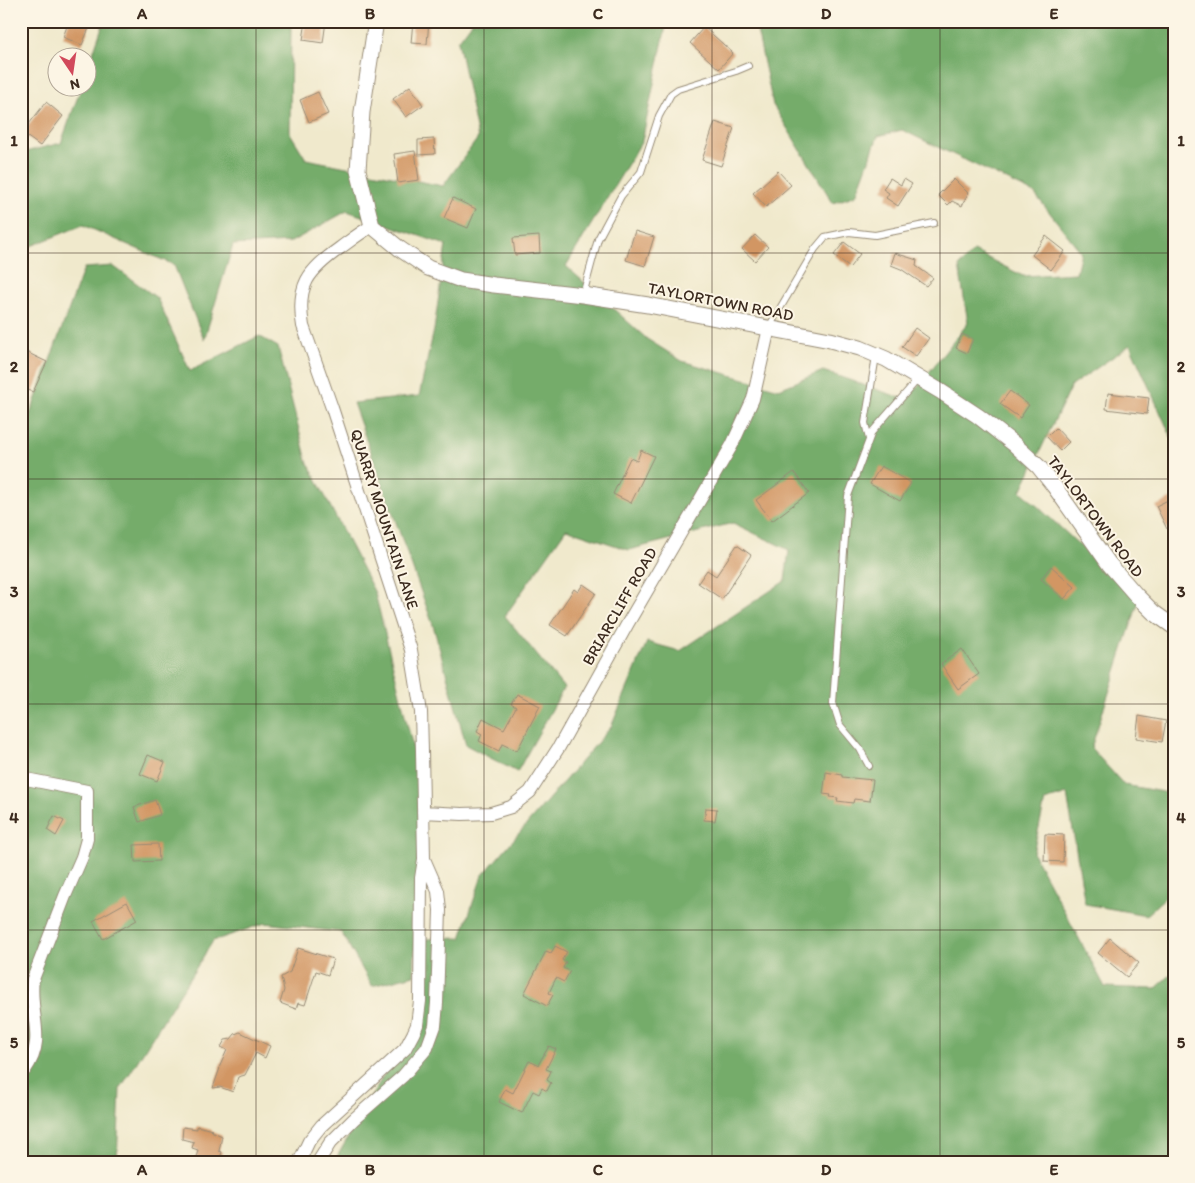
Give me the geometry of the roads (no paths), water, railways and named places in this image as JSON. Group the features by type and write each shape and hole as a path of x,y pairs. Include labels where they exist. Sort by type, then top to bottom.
{"street":[{"path":"372,226 358,170 362,112 376,21"},
{"name":"TAYLORTOWN ROAD","path":"372,226 400,249 428,268 461,280 494,286 583,295 648,305 830,340 860,348 876,355 919,378 978,416 1014,444 1039,468 1054,486 1114,570 1147,606 1174,627"},
{"name":"QUARRY MOUNTAIN LANE","path":"299,1162 309,1141 332,1116 405,1049 417,1025 419,1011 421,878 424,859 421,712 411,650 332,408 303,326 301,311 304,287 316,267 372,226"},
{"name":"BRIARCLIFF ROAD","path":"423,812 491,813 511,806 530,792 559,747 628,623 732,445 753,400 768,328"},
{"path":"21,778 86,791 86,839 82,857 33,980 31,991 37,1044 32,1060 25,1070"},
{"name":"QUARRY MOUNTAIN LANE","path":"318,1162 330,1144 344,1129 403,1076 427,1048 435,1026 440,910 438,891 424,859"},
{"path":"419,1011 436,1011"},
{"path":"332,1116 344,1129"}],"lane":[{"path":"583,295 598,239 621,196 641,172 659,116 671,94 678,89 748,66"},
{"path":"768,328 815,249 825,237 849,232 875,235 934,223"},
{"path":"869,438 865,423 876,355"},
{"path":"869,766 860,749 840,725 833,703 848,496 872,432 919,378"}]}
